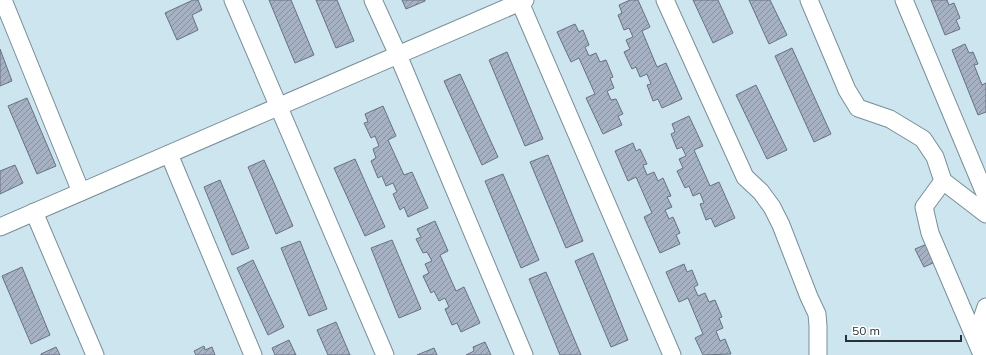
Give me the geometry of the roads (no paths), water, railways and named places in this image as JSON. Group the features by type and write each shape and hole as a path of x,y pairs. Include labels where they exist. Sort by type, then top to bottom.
{"street":[{"path":"3,0 81,192"},
{"path":"234,0 385,355"},
{"path":"372,0 398,55 524,355"},
{"path":"665,0 745,177 761,192 772,207 781,225 809,298 817,314 818,355"},
{"path":"809,0 847,90 858,108 890,119 923,140 935,158 943,181 986,214"},
{"path":"904,0 986,196"},
{"path":"0,227 521,1 672,355"},
{"path":"169,154 253,355"},
{"path":"943,181 924,207 930,233 981,352"},
{"path":"34,212 95,355"},
{"path":"981,352 978,331 986,307"}]}
